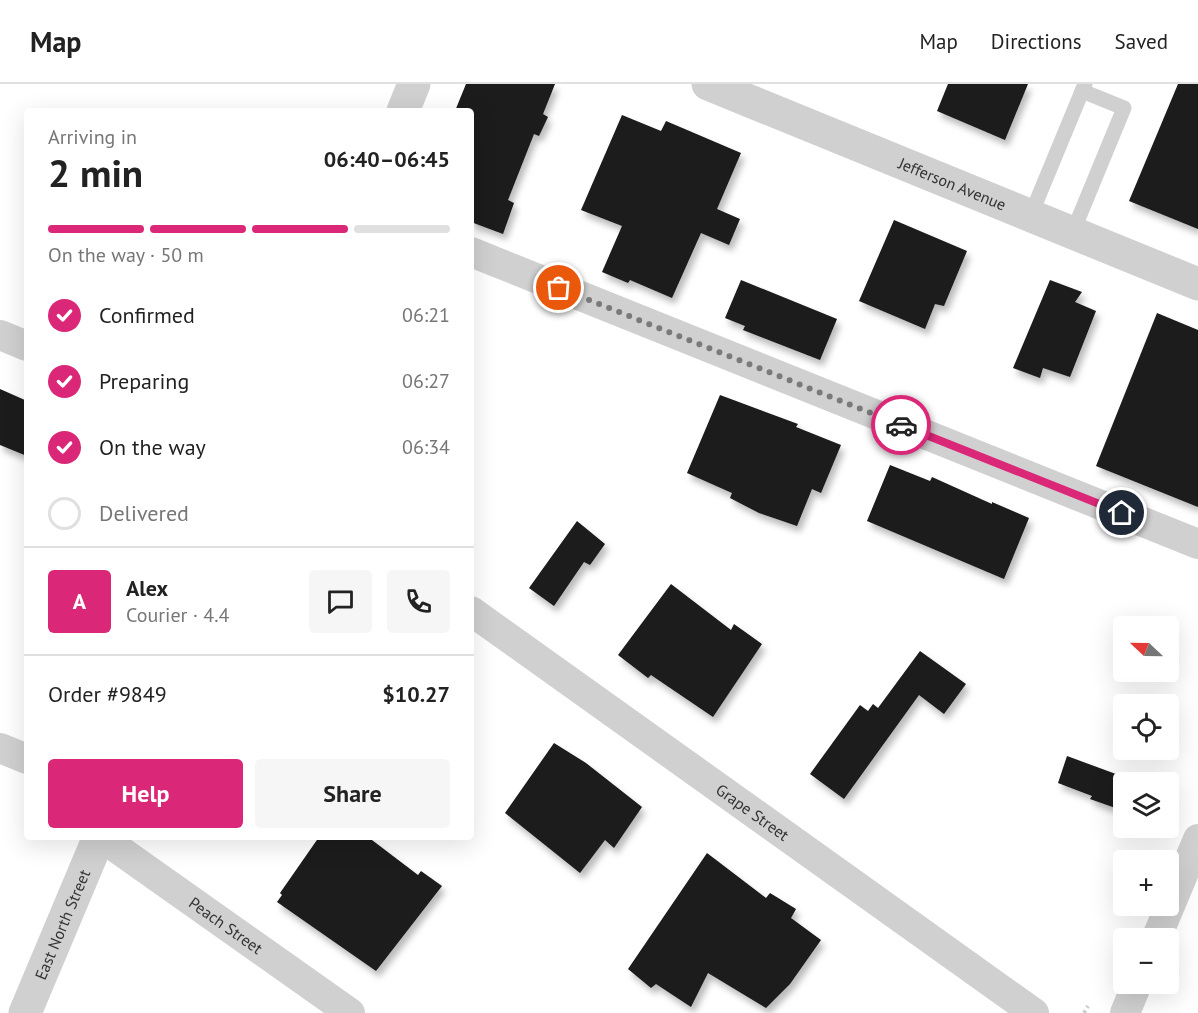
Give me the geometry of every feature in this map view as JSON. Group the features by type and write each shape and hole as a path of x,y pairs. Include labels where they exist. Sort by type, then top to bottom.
{"street":[{"path":"404,108 414,84"},
{"name":"Jefferson Avenue","path":"708,84 1198,284"},
{"path":"474,253 1198,544"},
{"path":"0,335 24,345"},
{"name":"Grape Street","path":"474,613 1034,1013"},
{"path":"0,748 24,758"},
{"path":"1161,928 1198,839"},
{"name":"East North Street","path":"25,1013 99,840"},
{"name":"Peach Street","path":"104,840 350,1013"},
{"path":"1125,1013 1133,994"}],"lane":[{"path":"1030,217 1084,87 1124,108 1072,234"}],"path":[{"path":"1084,1013 1088,1006"}],"building":[{"path":"466,84 555,84 543,114 548,117 539,136 534,134 508,200 514,203 503,234 474,223 474,108 456,108"},
{"path":"948,84 1028,84 1005,140 937,111"},
{"path":"1178,84 1198,84 1198,229 1129,201"},
{"path":"622,115 661,131 666,121 741,153 717,209 740,219 729,245 701,233 672,298 630,280 628,283 602,272 622,226 581,210"},
{"path":"894,220 967,251 944,306 935,304 925,329 859,301"},
{"path":"741,280 837,319 820,360 743,330 745,326 725,318"},
{"path":"1050,280 1082,292 1075,302 1096,311 1070,377 1043,368 1040,378 1013,368"},
{"path":"1157,313 1198,330 1198,507 1096,466"},
{"path":"0,389 24,400 24,455 0,445"},
{"path":"720,395 798,424 796,427 841,445 821,493 812,489 797,526 759,513 730,498 732,493 687,473"},
{"path":"890,465 930,481 932,477 1029,518 1004,579 867,521"},
{"path":"577,521 605,544 590,565 584,562 554,606 529,588"},
{"path":"671,584 731,630 734,624 762,644 713,717 651,675 648,678 618,655"},
{"path":"920,651 966,684 944,714 919,695 844,799 810,774 860,705 868,711 873,704 878,708"},
{"path":"554,743 586,763 642,807 614,848 605,840 580,873 505,813"},
{"path":"1067,756 1113,773 1113,807 1090,799 1092,796 1058,783"},
{"path":"317,840 372,840 418,875 421,871 442,886 376,971 277,902 282,895 280,893"},
{"path":"707,853 766,898 770,893 796,909 791,918 821,940 790,984 766,1008 708,973 691,1007 656,984 651,988 628,969"}],"way so far":[{"path":"559,288 901,425"}],"route":[{"path":"901,425 1122,513"}]}
